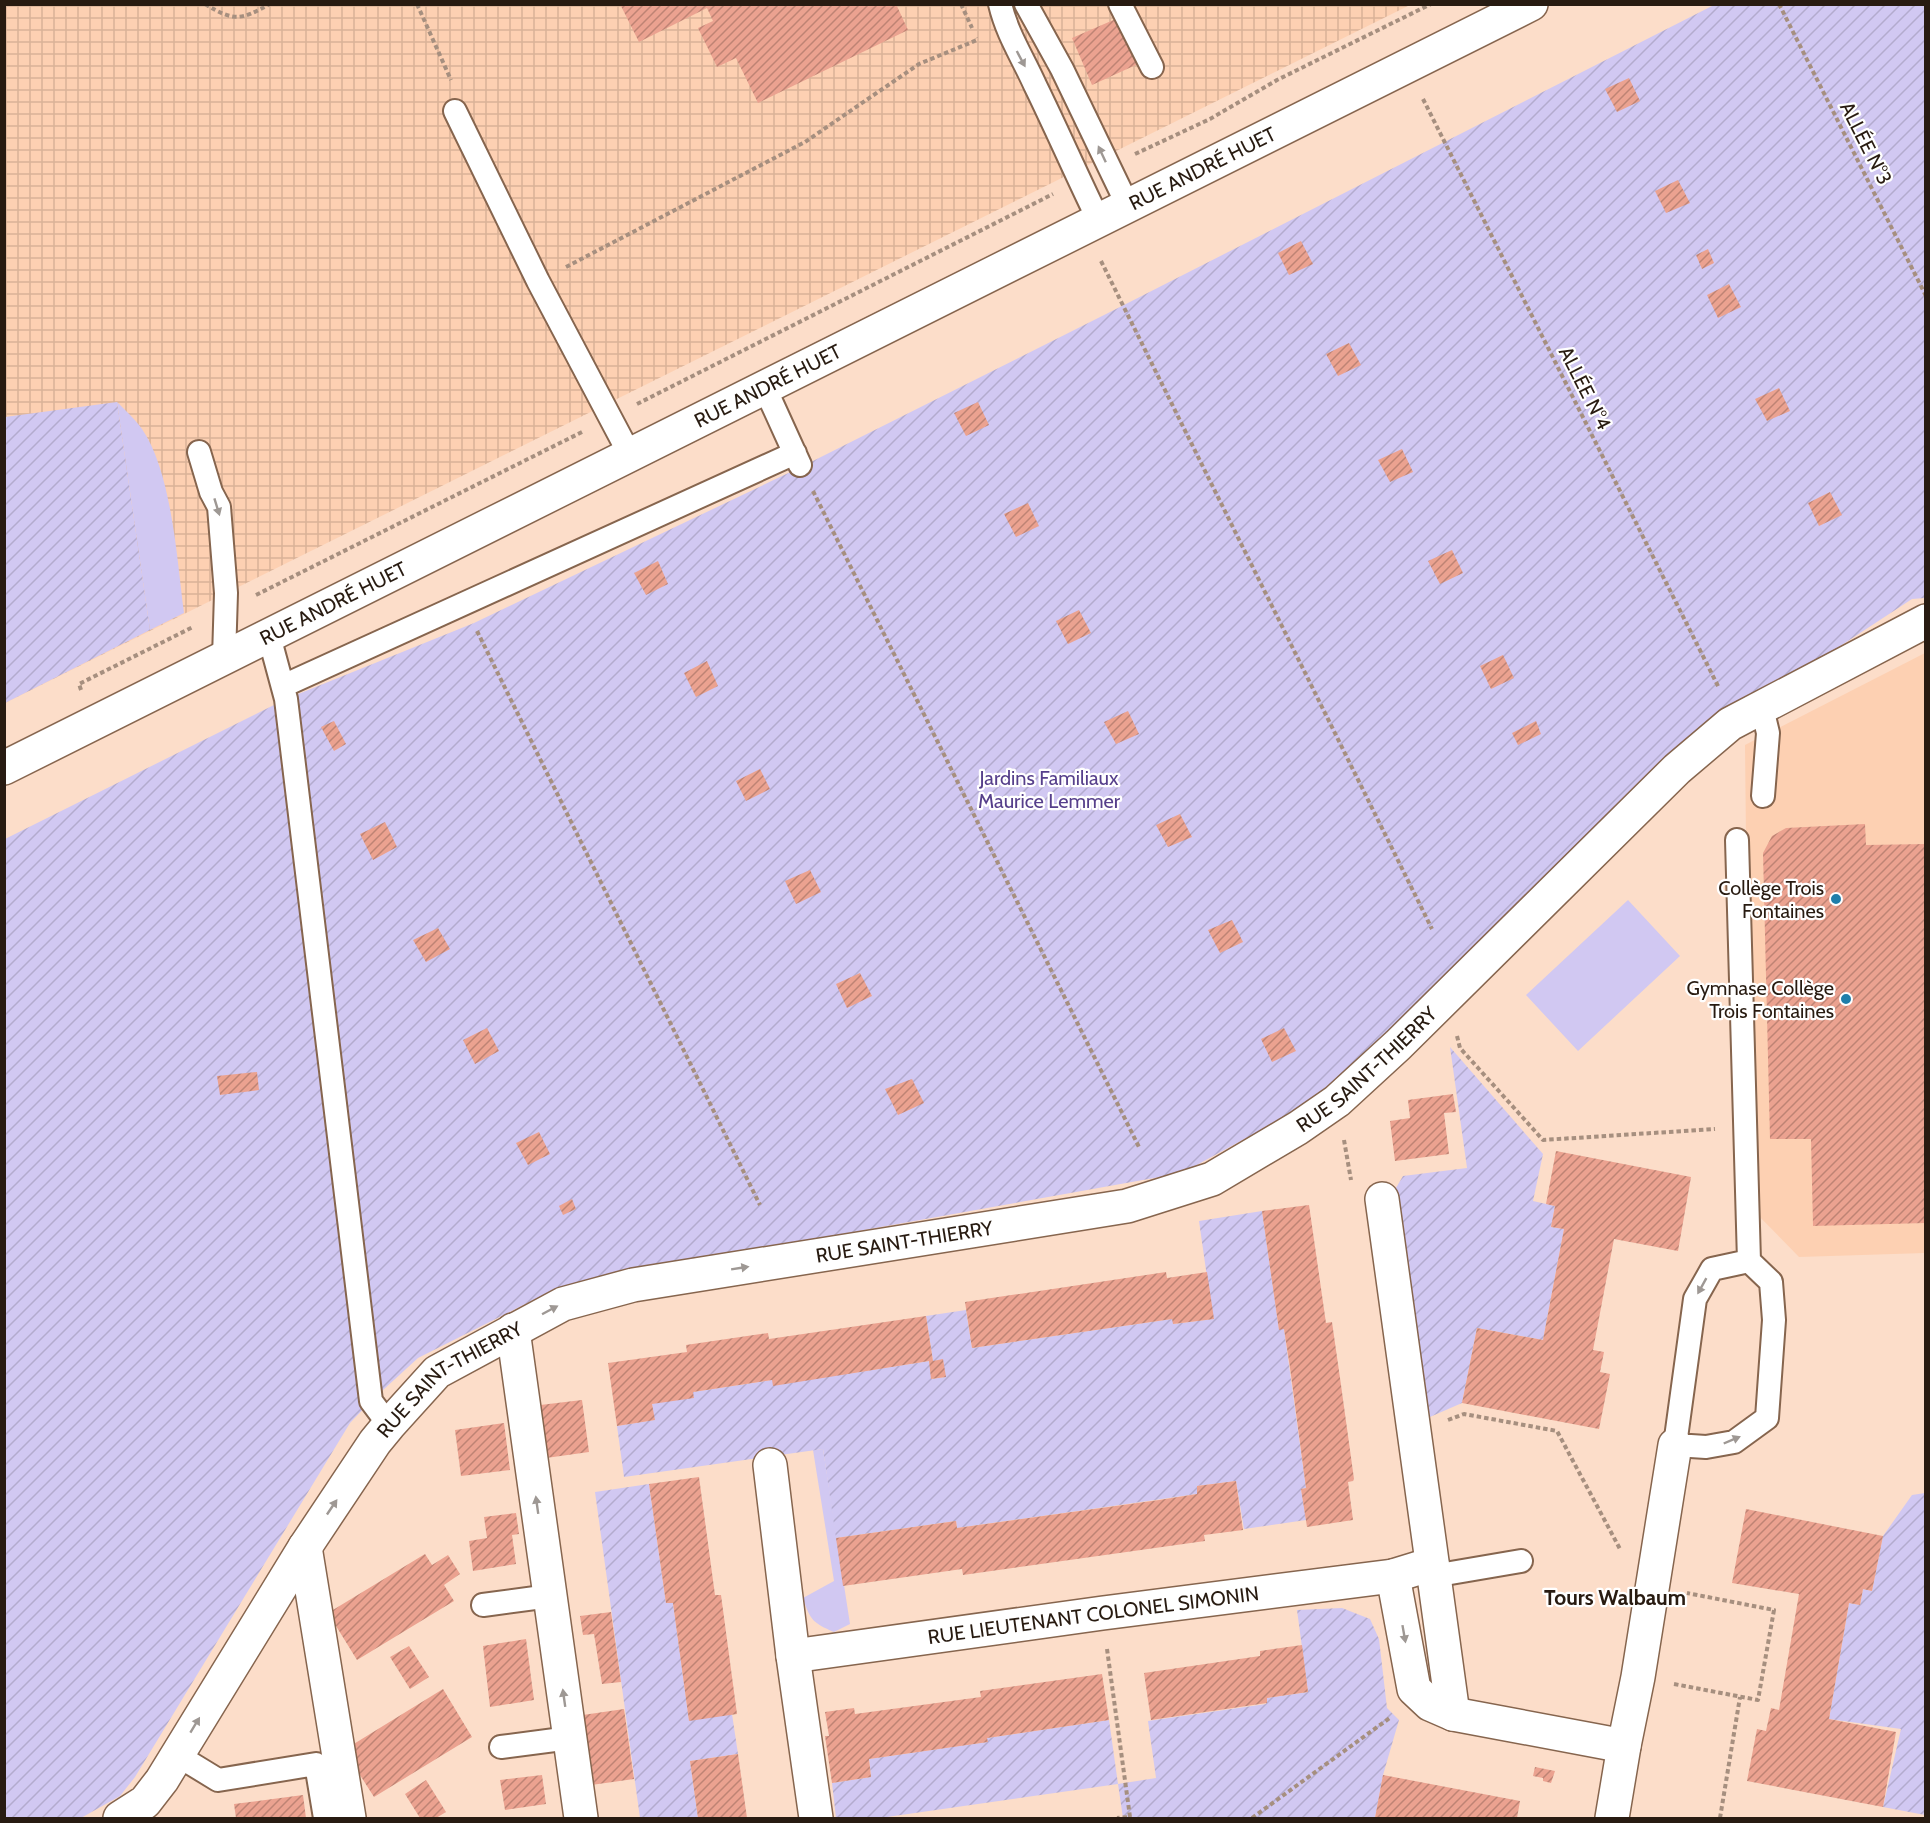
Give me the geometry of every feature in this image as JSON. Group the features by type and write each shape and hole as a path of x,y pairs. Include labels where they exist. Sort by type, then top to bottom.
{"street":[{"name":"RUE ANDRÉ HUET","path":"4,768 1531,4"},
{"name":"RUE SAINT-THIERRY","path":"120,1818 144,1802 162,1780 305,1547 389,1425 437,1372 562,1304 633,1285 1127,1206 1212,1179 1298,1128 1337,1101 1398,1045 1677,769 1730,724 1926,621"},
{"path":"1382,1199 1453,1713"},
{"path":"513,1330 581,1818"},
{"path":"1612,1818 1638,1677 1675,1445"},
{"path":"770,1465 793,1656 816,1818"},
{"path":"305,1547 349,1818"},
{"name":"RUE LIEUTENANT COLONEL SIMONIN","path":"793,1656 1103,1612 1432,1570"},
{"path":"1393,1576 1414,1689 1430,1704 1453,1713 1624,1746"}],"lane":[{"path":"1000,4 1011,41 1034,83 1079,181 1092,224"},
{"path":"1026,4 1062,69 1128,206"},
{"path":"1120,4 1152,68"},
{"path":"455,111 538,281 630,455"},
{"path":"283,686 463,604 798,460 765,387"},
{"path":"200,452 211,492 219,507 226,593 224,658"},
{"path":"269,636 283,686 371,1401 389,1425"},
{"path":"1762,708 1768,733 1763,796"},
{"path":"1737,840 1749,1262 1771,1282 1774,1320 1767,1418 1734,1442 1706,1448 1675,1445 1695,1299 1712,1269 1749,1262"},
{"name":"RUE LIEUTENANT COLONEL SIMONIN","path":"1432,1570 1521,1561"},
{"path":"483,1605 550,1596"},
{"path":"501,1747 570,1738"},
{"path":"177,1755 218,1780 316,1764 325,1818"}],"path":[{"path":"205,4 228,17 248,16 270,4"},
{"path":"417,4 453,85 455,111"},
{"path":"538,281 805,142 919,64 977,39 961,4"},
{"path":"1108,167 1210,119 1277,80 1431,4"},
{"name":"ALLÉE N°3","path":"1779,4 1926,296"},
{"name":"ALLÉE N°4","path":"1407,67 1719,688 1730,724"},
{"path":"90,726 79,684 1079,181"},
{"path":"1092,224 1432,929"},
{"path":"798,460 1140,1149"},
{"path":"463,604 760,1204"},
{"path":"1437,1006 1453,1021 1460,1048 1543,1140 1745,1128"},
{"path":"1337,1101 1355,1202 1382,1199"},
{"path":"1414,1432 1464,1414 1557,1431 1622,1552 1654,1575 1774,1610 1758,1700 1638,1677"},
{"path":"1103,1612 1132,1818 1117,1818"},
{"path":"1252,1818 1395,1714 1414,1689"},
{"path":"1720,1818 1740,1697"}],"shaded area":[{"path":"5,5 1410,5 5,703"},
{"name":"Collège Trois Fontaines","path":"1925,653 1925,1253 1799,1257 1750,1207 1745,745"}],"green space":[{"name":"Jardins Familiaux Maurice Lemmer","path":"1714,5 1925,5 1925,598 1912,599 1677,753 1361,1061 1298,1110 1182,1173 669,1265 543,1295 418,1358 350,1423 135,1777 120,1796 81,1818 5,1818 5,839 286,699 474,623 801,467"},
{"path":"117,402 139,425 152,447 167,493 176,543 184,613 150,630"},
{"path":"117,402 150,630 5,703 5,417"},
{"path":"1628,900 1680,956 1578,1051 1526,995"},
{"path":"1450,1047 1543,1154 1533,1201 1555,1206 1551,1227 1564,1229 1543,1340 1477,1328 1462,1403 1423,1420 1393,1193 1403,1176 1467,1168"},
{"path":"1262,1211 1279,1329 1284,1329 1306,1488 1301,1489 1306,1520 1244,1529 1236,1481 1197,1486 1197,1494 957,1528 956,1521 836,1538 823,1449 624,1477 617,1426 654,1420 652,1404 693,1392 772,1380 853,1373 929,1361 932,1379 945,1377 943,1360 933,1361 926,1316 966,1310 972,1348 1172,1319 1174,1324 1213,1319 1199,1221"},
{"path":"823,1449 850,1624 834,1632 813,1620 803,1598 834,1581 813,1450"},
{"path":"649,1484 666,1603 673,1603 689,1720 732,1714 738,1754 690,1761 698,1818 640,1818 595,1492"},
{"path":"1925,1493 1925,1815 1883,1807 1901,1729 1829,1719 1849,1603 1860,1605 1863,1589 1872,1591 1883,1536 1912,1495"},
{"path":"1342,1608 1370,1619 1379,1639 1387,1708 1399,1720 1383,1775 1375,1818 1123,1818 1118,1784 1156,1778 1148,1721 1266,1704 1267,1698 1308,1692 1297,1610"},
{"path":"1109,1720 1118,1784 880,1818 836,1818 832,1783 871,1777 869,1759 987,1742 987,1738"}],"building":[{"path":"620,4 896,4 908,30 758,103 736,58 717,67 698,28 713,21 707,8 639,42"},
{"path":"1118,18 1138,64 1092,85 1072,38"},
{"path":"1629,78 1640,101 1617,112 1605,89"},
{"path":"1678,180 1690,203 1666,213 1655,191"},
{"path":"1301,241 1313,264 1289,275 1278,253"},
{"path":"1708,249 1714,263 1702,269 1696,255"},
{"path":"1729,284 1741,307 1718,318 1707,295"},
{"path":"1349,343 1361,365 1338,376 1326,354"},
{"path":"1779,388 1790,411 1767,421 1755,399"},
{"path":"978,402 989,425 966,436 954,413"},
{"path":"1402,449 1413,472 1390,482 1378,460"},
{"path":"1830,492 1842,515 1819,526 1808,503"},
{"path":"1028,503 1039,526 1016,537 1004,514"},
{"path":"1452,550 1463,573 1440,584 1428,561"},
{"path":"658,561 668,584 646,595 634,573"},
{"path":"1079,610 1091,633 1068,644 1056,621"},
{"path":"1503,655 1514,678 1491,689 1480,666"},
{"path":"707,661 718,686 696,697 684,673"},
{"path":"1128,711 1139,734 1116,744 1104,722"},
{"path":"334,721 346,744 334,751 321,727"},
{"path":"1536,721 1541,734 1518,745 1512,733"},
{"path":"760,769 770,789 746,801 736,781"},
{"path":"1180,814 1192,837 1168,847 1156,825"},
{"path":"385,822 397,847 373,860 360,834"},
{"name":"Gymnase Collège Trois Fontaines","path":"1865,824 1866,845 1926,844 1926,1223 1813,1226 1811,1139 1770,1139 1763,853 1772,836 1786,828"},
{"path":"810,870 821,892 796,904 785,881"},
{"path":"1232,920 1243,942 1220,953 1208,930"},
{"path":"438,928 450,949 426,962 413,940"},
{"path":"860,973 872,996 847,1008 836,984"},
{"path":"487,1028 499,1051 475,1064 463,1040"},
{"path":"1284,1028 1296,1051 1272,1062 1261,1039"},
{"path":"257,1072 259,1090 220,1095 217,1076"},
{"path":"912,1079 924,1103 898,1115 885,1089"},
{"path":"1453,1094 1456,1112 1444,1113 1449,1154 1395,1161 1390,1121 1410,1118 1408,1100"},
{"path":"539,1132 550,1154 528,1165 516,1143"},
{"path":"1556,1151 1691,1177 1678,1251 1614,1239 1593,1350 1604,1352 1600,1372 1610,1374 1599,1429 1462,1403 1477,1328 1543,1340 1564,1229 1551,1227 1555,1206 1546,1204"},
{"path":"572,1199 576,1209 563,1215 559,1206"},
{"path":"1309,1205 1326,1323 1332,1322 1354,1479 1348,1482 1353,1520 1307,1527 1301,1489 1306,1488 1290,1368 1284,1329 1279,1330 1262,1211"},
{"path":"1166,1272 1167,1278 1207,1272 1214,1319 1173,1324 1172,1319 972,1348 965,1302"},
{"path":"926,1316 933,1361 943,1359 946,1377 931,1379 929,1361 773,1386 772,1380 693,1392 694,1398 652,1404 655,1420 617,1426 608,1363 687,1352 686,1345 768,1333 769,1339"},
{"path":"582,1400 589,1452 539,1459 532,1406"},
{"path":"504,1423 510,1470 461,1476 455,1430"},
{"path":"699,1477 715,1595 721,1595 737,1714 689,1721 673,1603 666,1603 649,1484"},
{"path":"1236,1481 1243,1530 1204,1535 1205,1541 963,1575 962,1569 843,1586 836,1538 956,1521 957,1528 1159,1500 1197,1494 1197,1486"},
{"path":"1746,1509 1883,1536 1872,1591 1863,1589 1860,1605 1849,1603 1829,1719 1896,1732 1883,1807 1747,1781 1757,1729 1766,1731 1771,1708 1779,1710 1799,1594 1732,1583"},
{"path":"516,1513 519,1534 512,1535 516,1564 473,1571 469,1541 487,1538 484,1517"},
{"path":"425,1554 432,1565 448,1555 460,1574 444,1585 454,1601 357,1660 328,1613"},
{"path":"611,1612 621,1682 602,1684 594,1634 583,1635 580,1616"},
{"path":"526,1639 534,1700 490,1707 483,1646"},
{"path":"1302,1645 1308,1692 1267,1698 1267,1703 1151,1720 1144,1673 1260,1656 1260,1651"},
{"path":"409,1646 429,1677 410,1689 390,1657"},
{"path":"1102,1674 1109,1720 987,1738 988,1742 869,1759 871,1777 832,1783 825,1736 829,1736 825,1712 854,1708 855,1714 981,1697 980,1691"},
{"path":"443,1689 472,1737 374,1797 344,1750"},
{"path":"624,1709 634,1779 584,1786 576,1716"},
{"path":"738,1754 747,1818 698,1818 690,1761"},
{"path":"1535,1767 1555,1771 1551,1783 1533,1776"},
{"path":"542,1775 546,1804 505,1810 500,1780"},
{"path":"1383,1775 1520,1801 1517,1818 1375,1818"},
{"path":"426,1780 446,1812 436,1818 420,1818 405,1794"},
{"path":"303,1795 306,1818 236,1818 234,1804"}],"place":[{"name":"Collège Trois Fontaines","path":"1836,899"},
{"name":"Gymnase Collège Trois Fontaines","path":"1846,999"}],"district":[{"name":"Tours Walbaum","path":"1615,1597"}]}
